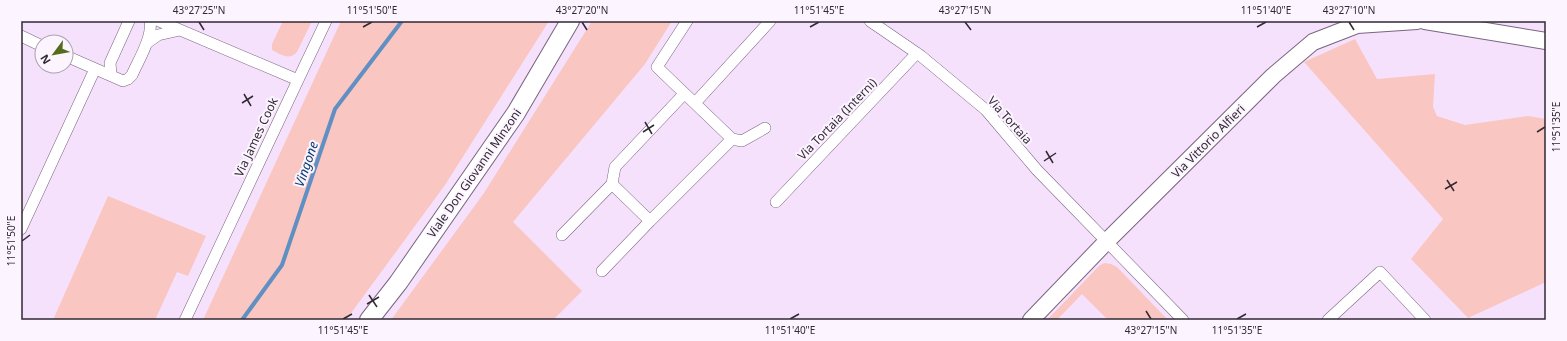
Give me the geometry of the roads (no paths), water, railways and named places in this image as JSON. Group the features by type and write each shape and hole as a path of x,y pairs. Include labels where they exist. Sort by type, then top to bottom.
{"main road":[{"name":"Viale Don Giovanni Minzoni","path":"369,320 398,283 516,113 570,21"}],"street":[{"path":"110,75 110,63 129,21"},
{"path":"74,60 122,81 128,79 132,75 147,43 151,25 150,21"},
{"path":"159,21 298,80"},
{"name":"Via James Cook","path":"185,320 326,21"},
{"path":"687,21 657,67 732,139 742,141 765,128"},
{"path":"695,103 770,21"},
{"name":"Via Tortaia","path":"870,21 917,54 986,110 1037,170 1183,320"},
{"name":"Via Vittorio Alfieri","path":"1031,320 1107,241 1273,76 1313,42 1357,23 1417,21"},
{"path":"1424,21 1546,41"},
{"path":"147,43 158,35 181,30"},
{"path":"21,36 34,42"},
{"name":"Via Tortaia (Interni)","path":"776,202 917,54"},
{"path":"21,229 95,69"},
{"path":"562,235 612,184 615,167 684,94"},
{"path":"602,271 732,139"},
{"path":"612,184 650,221"},
{"path":"1328,320 1380,272 1425,320"}],"waterway":[{"name":"Vingone","path":"242,320 282,265 335,109 402,21"}]}
